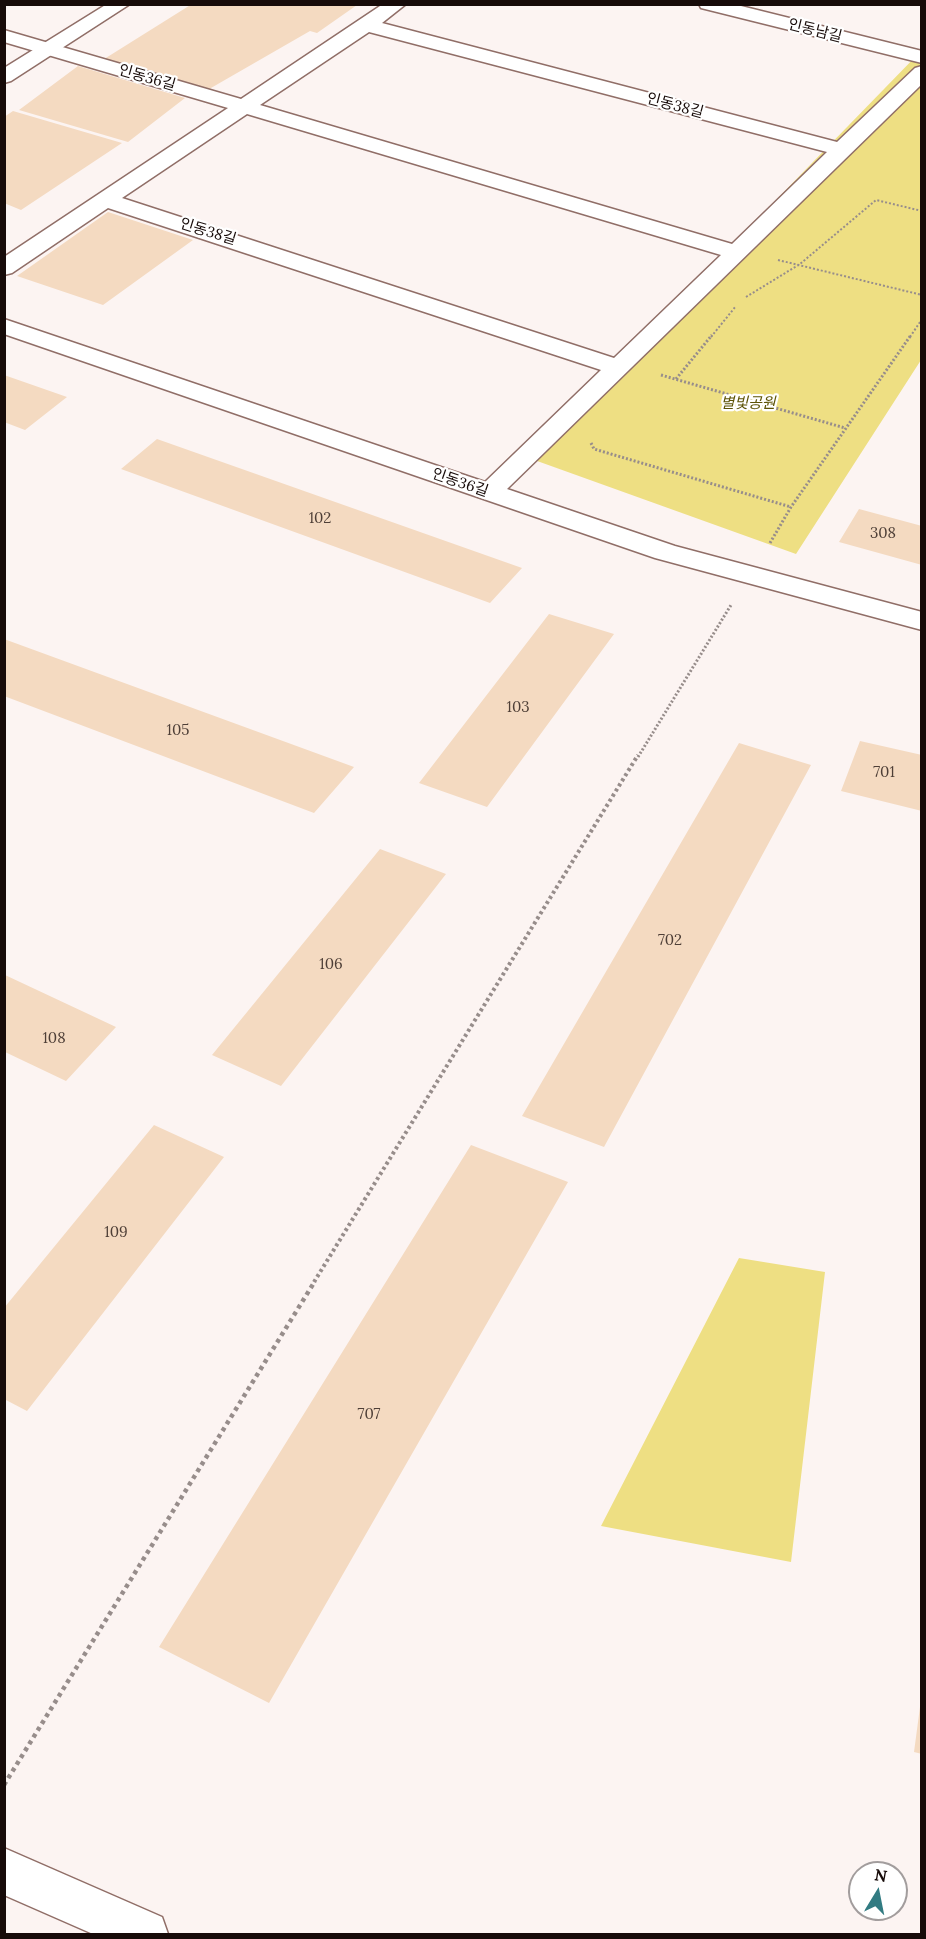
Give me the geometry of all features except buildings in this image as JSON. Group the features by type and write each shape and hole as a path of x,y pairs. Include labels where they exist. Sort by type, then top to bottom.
{"street":[{"path":"4,77 122,4"},
{"path":"4,268 396,4"},
{"name":"인동남길","path":"708,4 921,57"},
{"name":"인동38길","path":"366,25 842,150"},
{"name":"인동36길","path":"4,36 245,106"},
{"path":"488,493 921,72"},
{"path":"245,106 736,252"},
{"name":"인동38길","path":"105,200 618,367"},
{"name":"인동36길","path":"4,326 665,552 921,621"},
{"path":"4,1871 145,1935"}],"path":[{"path":"676,379 743,298 800,264 876,200 921,211"},
{"path":"736,252 800,264 921,295"},
{"path":"4,1785 791,507 921,319"},
{"path":"658,374 845,428"},
{"path":"589,438 594,449 791,507"}],"green space":[{"name":"별빛공원","path":"920,52 921,360 796,554 526,457"},
{"path":"739,1258 825,1272 791,1562 601,1526"}]}
